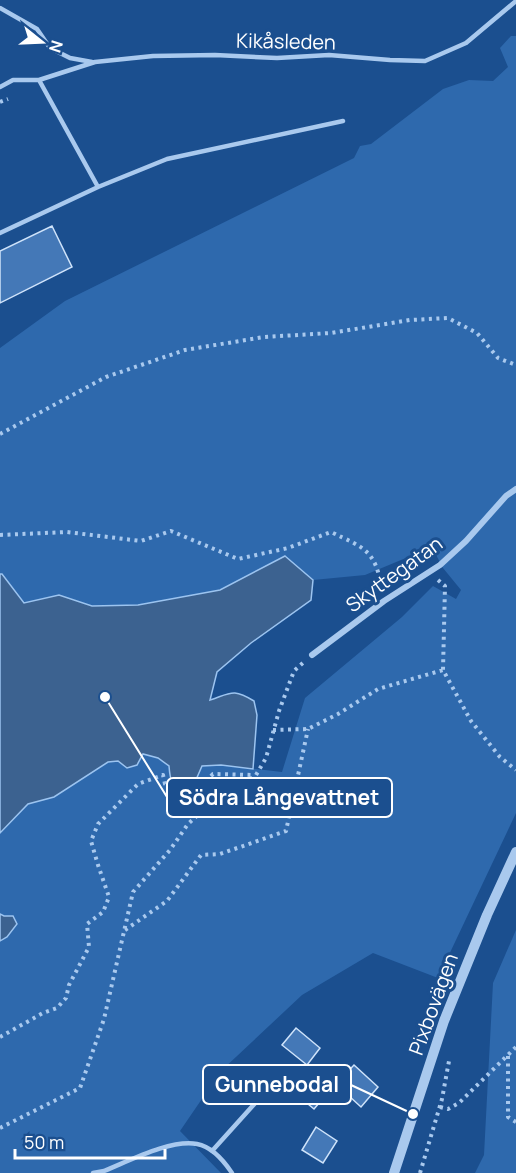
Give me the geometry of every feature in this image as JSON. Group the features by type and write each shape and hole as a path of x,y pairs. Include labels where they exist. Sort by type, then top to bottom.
{"street":[{"name":"Skyttegatan","path":"312,655 430,571 466,541 506,496 516,489"},
{"name":"Pixbovägen","path":"394,1173 444,1021 487,915 516,852"}],"lane":[{"name":"Kikåsleden","path":"0,87 13,80 39,80 95,62 153,56 215,55 277,58 329,56 425,61 466,44 516,1"},
{"path":"0,8 37,29 50,48 70,58 95,62"},
{"path":"39,80 98,188"},
{"path":"0,233 167,159 343,121"},
{"path":"212,1151 285,1070"},
{"path":"93,1173 169,1146 198,1144 218,1154 232,1173"}],"path":[{"path":"0,434 106,377 185,350 264,337 331,333 410,320 448,318 477,333 498,358 516,365"},
{"path":"0,535 67,532 141,541 171,531 238,559 288,548 331,532 368,550 380,577 384,602"},
{"path":"430,571 445,586 443,670 471,721 500,757 516,770"},
{"path":"0,1128 80,1088 104,1019 133,892 170,850 188,824 220,795 256,776 266,758 279,711 294,670 312,655"},
{"path":"273,730 308,729 338,714 378,689 443,670"},
{"path":"124,930 167,901 201,855 220,854 286,831 308,729"},
{"path":"0,1037 43,1013 57,1008 66,998 69,985 89,947 87,924 103,912 110,897 91,841 98,824 138,783 163,775 165,784 180,795 192,795 213,774 256,776"},
{"path":"438,1110 448,1109 459,1103 516,1047"},
{"path":"420,1173 424,1152 438,1110 450,1054"},
{"path":"508,1055 508,1117 516,1122"}],"shaded area":[{"path":"511,36 516,36 516,813 438,978 373,953 302,995 221,1071 180,1131 221,1173 0,1173 0,941 7,937 4,916 0,914 0,833 28,804 54,797 108,762 143,754 158,758 169,766 170,781 192,789 202,766 221,765 282,772 305,698 402,617 433,586 456,599 461,590 443,568 433,549 365,575 313,580 285,556 220,590 138,605 92,606 59,595 24,603 0,574 0,348 65,301 354,158 360,146 371,144 443,89 469,80 493,81 508,67 500,48"},
{"path":"285,556 313,580 311,600 251,643 217,672 210,700 236,693 254,701 257,715 253,769 221,765 202,766 192,789 184,793 172,782 169,766 158,758 143,754 137,765 127,768 118,761 108,762 54,797 28,804 0,833 0,574 24,603 59,595 92,606 138,605 220,590"},
{"path":"0,914 13,916 17,924 7,937 0,941"},
{"path":"516,930 516,1173 475,1173 484,1155 493,983"}],"building":[{"path":"52,226 72,267 0,303 0,251"},
{"path":"296,1028 320,1048 307,1065 282,1045"},
{"path":"354,1065 378,1087 361,1107 336,1084"},
{"path":"300,1076 325,1096 314,1109 290,1089"},
{"path":"316,1127 337,1141 323,1163 302,1150"}],"place":[{"name":"Södra Långevattnet","path":"105,697"},
{"name":"Gunnebodal","path":"413,1114"}]}
